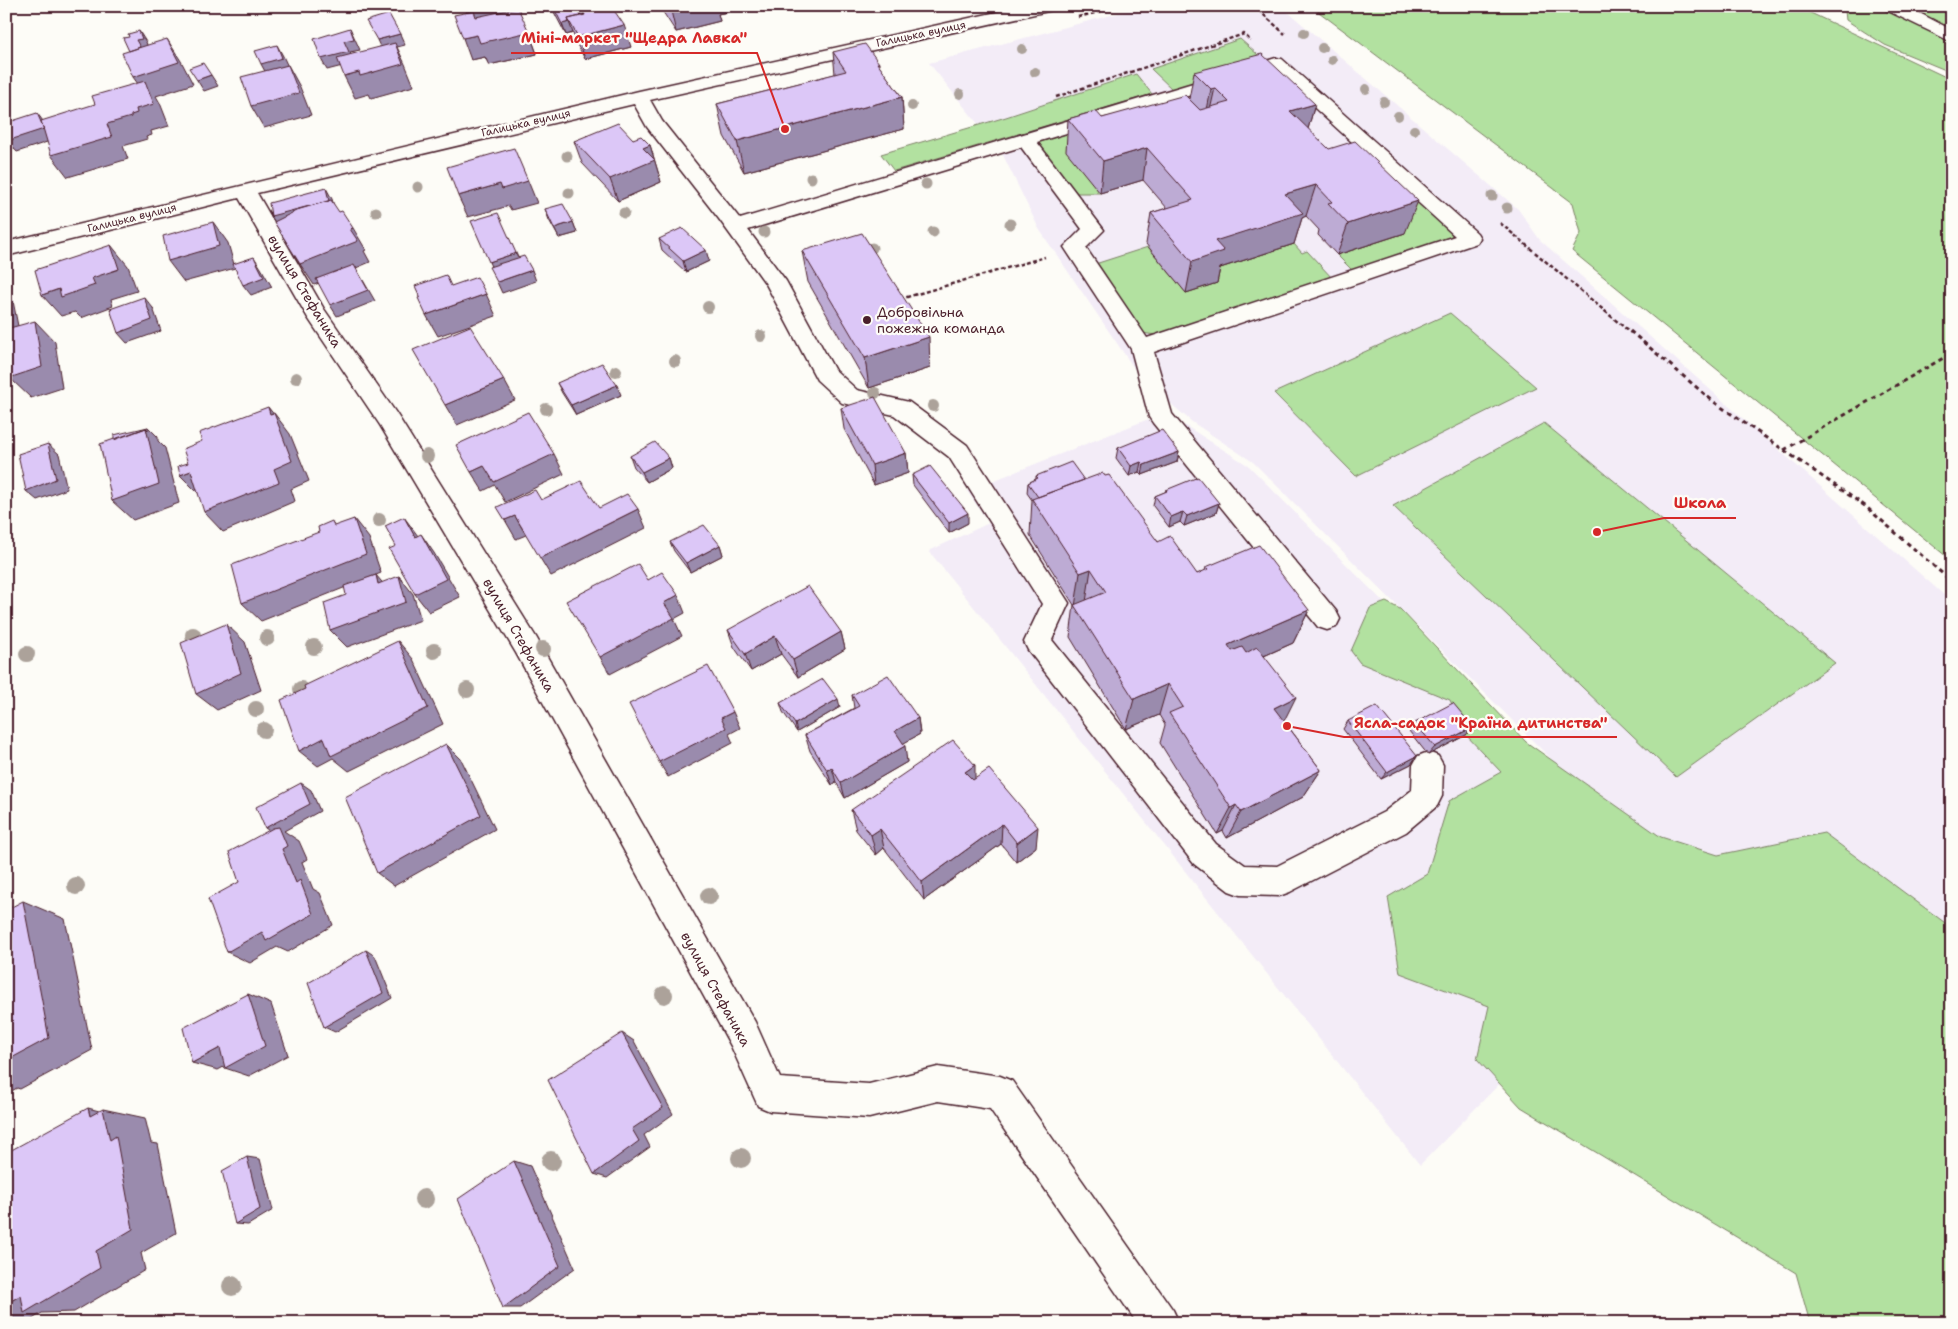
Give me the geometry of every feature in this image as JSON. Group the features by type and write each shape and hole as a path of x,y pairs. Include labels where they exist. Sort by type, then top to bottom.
{"street":[{"name":"Галицька вулиця","path":"6,249 245,190 639,97 1048,6"},
{"path":"1892,6 1952,37"},
{"path":"735,227 1276,64 1470,238 1142,348"},
{"path":"639,97 654,123 775,281 825,374 850,397 901,408 958,452 1056,604 1038,642 1205,854 1240,880 1279,881 1395,822 1427,796 1428,765"},
{"path":"1026,140 1094,230 1074,247 1142,348 1161,416 1327,619"},
{"name":"вулиця Стефаника","path":"245,190 316,313 388,419 526,645 743,1034 770,1094 869,1101 938,1084 1000,1093 1160,1323"}],"path":[{"path":"1498,220 1714,402 1864,506 1952,582"},
{"path":"898,300 1053,254"},
{"path":"1784,450 1952,352"}],"shaded area":[{"path":"1146,6 1281,6 1518,209 1540,240 1952,602 1952,949 1840,1047 1253,462 1192,422 1140,377 1039,229 1003,155 929,63"},
{"path":"1146,420 1186,426 1249,466 1679,901 1420,1165 929,551 989,523 967,491"}],"green space":[{"path":"1311,6 1796,6 1952,80 1952,561 1572,251 1581,233 1573,203"},
{"path":"1851,6 1952,6 1952,77 1943,69 1885,45 1846,20 1845,11"},
{"path":"1240,39 1266,62 1173,90 1151,69"},
{"path":"1136,74 1152,94 894,171 881,154 1006,117"},
{"path":"1163,105 1100,193 1076,193 1036,143"},
{"path":"1380,165 1453,232 1450,240 1354,272 1337,255 1405,233"},
{"path":"1294,244 1302,253 1307,251 1333,279 1163,336 1141,333 1092,265 1148,247 1186,293 1208,272"},
{"path":"1450,313 1536,387 1356,476 1274,393"},
{"path":"1544,423 1835,663 1676,777 1393,506"},
{"path":"1386,602 1400,609 1526,742 1661,837 1718,855 1824,833 1952,928 1952,1323 1810,1323 1796,1273 1521,1107 1477,1059 1489,1006 1400,973 1388,897 1427,874 1449,801 1501,772 1466,735 1450,700 1360,663 1351,651 1370,608"}],"building":[{"path":"553,6 574,6 580,16 568,19 569,22 562,24"},
{"path":"601,6 611,6 624,25 578,37 568,19 585,15 583,11"},
{"path":"601,6 583,11 584,15 578,7"},
{"path":"669,6 688,6 671,11"},
{"path":"518,8 529,32 480,43 477,35 463,38 454,15 474,11 476,17"},
{"path":"389,14 400,34 377,40 366,21"},
{"path":"350,28 354,39 344,41 349,52 321,59 314,39"},
{"path":"139,31 142,39 136,40 140,47 129,51 123,38 129,37 128,34"},
{"path":"167,39 179,62 133,77 122,53"},
{"path":"395,43 403,64 360,76 359,72 344,76 337,58"},
{"path":"865,44 902,97 737,141 717,104 846,71 833,52"},
{"path":"277,45 282,58 261,64 255,51"},
{"path":"1262,54 1315,104 1290,111 1329,149 1355,141 1418,201 1348,224 1328,203 1332,202 1316,185 1285,194 1303,213 1215,241 1224,251 1192,262 1151,213 1193,200 1147,148 1103,161 1068,119 1096,111 1102,118 1185,95 1200,110 1229,102 1215,88 1211,89 1194,72"},
{"path":"203,63 211,75 197,80 189,68"},
{"path":"288,65 299,93 251,106 241,77"},
{"path":"145,81 154,104 136,109 137,113 131,115 131,117 107,124 112,137 51,155 41,121 95,104 92,96"},
{"path":"37,113 44,129 7,141 6,123"},
{"path":"618,123 633,139 641,136 650,145 643,148 655,160 610,179 574,141"},
{"path":"514,148 528,181 502,189 500,184 458,196 447,167"},
{"path":"326,188 329,201 271,216 269,203"},
{"path":"331,200 339,212 342,211 353,228 350,229 358,241 300,264 274,222 300,209"},
{"path":"563,204 573,222 554,228 545,209"},
{"path":"498,213 516,253 489,262 471,221"},
{"path":"213,222 219,246 168,261 163,236"},
{"path":"682,228 706,250 683,261 659,239"},
{"path":"862,233 929,337 865,358 802,251"},
{"path":"111,245 119,269 92,278 95,285 61,297 59,289 42,295 35,270"},
{"path":"524,256 532,270 497,282 489,267"},
{"path":"254,257 264,277 243,285 233,264"},
{"path":"354,265 368,290 330,305 316,279"},
{"path":"446,275 451,286 477,277 486,294 426,315 415,286"},
{"path":"144,297 152,320 118,333 110,309"},
{"path":"35,321 42,367 9,378 6,355 6,329"},
{"path":"470,326 504,380 445,405 413,350"},
{"path":"602,363 617,385 571,405 557,383"},
{"path":"875,397 906,453 872,465 841,408"},
{"path":"268,407 270,414 274,413 292,461 274,469 279,482 204,512 191,471 180,475 178,466 188,463 183,449 202,441 199,433"},
{"path":"528,412 554,454 494,482 484,466 471,472 456,445"},
{"path":"148,427 148,430 146,428 114,440 114,435"},
{"path":"146,428 159,484 112,501 100,444"},
{"path":"1162,430 1179,452 1144,465 1141,462 1131,466 1118,448"},
{"path":"655,442 669,458 642,472 630,456"},
{"path":"48,444 56,479 26,491 18,454"},
{"path":"1071,462 1084,480 1038,497 1028,483 1038,478 1036,476"},
{"path":"930,466 968,513 949,523 912,475"},
{"path":"1103,473 1105,476 1109,475 1158,542 1170,536 1197,574 1208,569 1206,567 1259,545 1309,610 1228,645 1232,651 1242,647 1246,653 1257,647 1296,697 1274,708 1321,770 1241,812 1236,805 1231,808 1169,713 1183,707 1168,684 1134,699 1074,605 1106,592 1091,569 1080,573 1032,499"},
{"path":"1198,477 1219,503 1187,516 1183,512 1171,517 1155,496"},
{"path":"581,481 599,508 627,494 638,509 540,558 515,516 505,520 497,507 535,490 541,500"},
{"path":"404,517 415,537 421,534 446,579 415,594 389,549 396,546 385,526"},
{"path":"354,519 366,554 242,603 232,565 319,532 318,527 332,521 334,526"},
{"path":"704,525 720,545 686,563 670,542"},
{"path":"638,564 648,580 662,572 678,595 664,603 674,618 600,657 566,601"},
{"path":"376,575 378,584 399,576 406,602 330,630 324,603 346,595 344,586"},
{"path":"808,586 841,632 793,660 775,636 745,654 728,630"},
{"path":"226,624 241,673 196,694 181,643"},
{"path":"398,641 428,708 331,756 324,738 299,751 281,700 305,689 304,686"},
{"path":"708,666 733,712 721,718 726,728 659,762 629,704"},
{"path":"888,675 918,718 895,731 905,746 841,783 832,768 827,770 805,735 859,706 852,695"},
{"path":"823,679 838,699 795,724 780,703"},
{"path":"1453,703 1473,727 1435,747 1415,723"},
{"path":"1377,706 1417,756 1387,772 1348,721"},
{"path":"953,740 975,765 965,772 973,780 989,769 1038,827 1017,843 1002,824 922,882 880,829 871,835 851,810"},
{"path":"446,744 481,815 377,873 345,797"},
{"path":"301,783 310,804 265,828 256,807"},
{"path":"279,827 287,846 282,849 296,883 300,880 313,914 266,941 262,932 227,952 208,899 239,882 229,852 273,828"},
{"path":"23,901 49,1038 6,1061 6,910"},
{"path":"366,950 383,993 324,1027 308,983"},
{"path":"248,994 265,1046 225,1068 220,1048 192,1063 183,1028"},
{"path":"622,1033 663,1108 632,1129 639,1141 594,1174 548,1080"},
{"path":"88,1108 90,1116 103,1109 110,1140 116,1136 133,1229 96,1251 100,1268 24,1313 21,1295 6,1304 6,1153"},
{"path":"247,1157 260,1209 235,1224 222,1171"},
{"path":"514,1161 560,1266 503,1308 458,1199"}],"place":[{"name":"Міні-маркет \"Щедра Лавка\"","path":"785,129"},
{"name":"Добровільна пожежна команда","path":"867,320"},
{"name":"Школа","path":"1597,532"},
{"name":"Ясла-садок \"Країна дитинства\"","path":"1287,726"}]}
